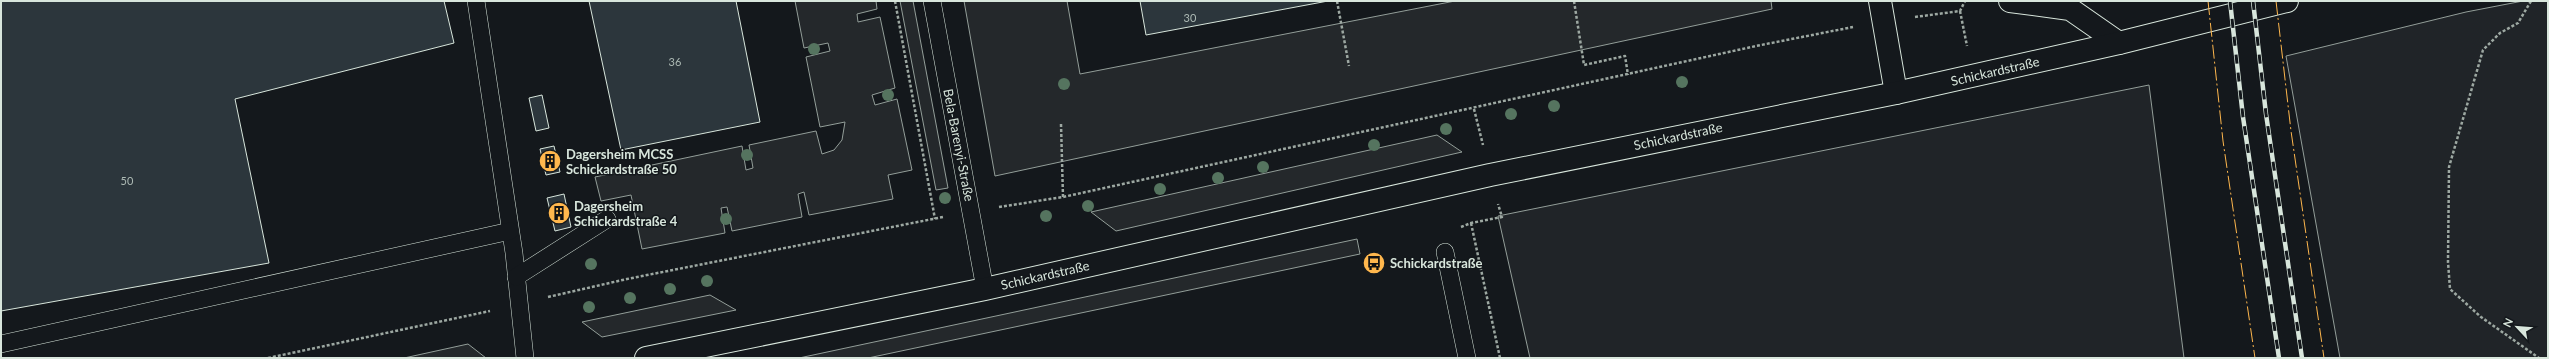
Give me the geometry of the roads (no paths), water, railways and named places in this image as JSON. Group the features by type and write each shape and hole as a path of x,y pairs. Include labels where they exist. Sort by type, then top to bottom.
{"street":[{"path":"2010,1 2070,9 2119,43"},
{"name":"Schickardstraße","path":"646,358 985,289 1490,176 1896,93 2119,43 2287,1"},
{"path":"1881,11 1896,93"}],"lane":[{"path":"476,1 510,231 526,358"},
{"name":"Bela-Barenyi-Straße","path":"932,1 985,289"},
{"path":"516,277 607,219"},
{"path":"1,344 510,231"},
{"path":"1445,252 1467,358"}],"railway":[{"path":"2230,1 2243,117 2279,358"},
{"path":"2253,1 2266,114 2302,358"}],"place":[{"name":"Dagersheim MCSS Schickardstraße 50","path":"550,161"},
{"name":"Dagersheim Schickardstraße 4","path":"559,213"},
{"name":"Schickardstraße","path":"1374,263"}]}
